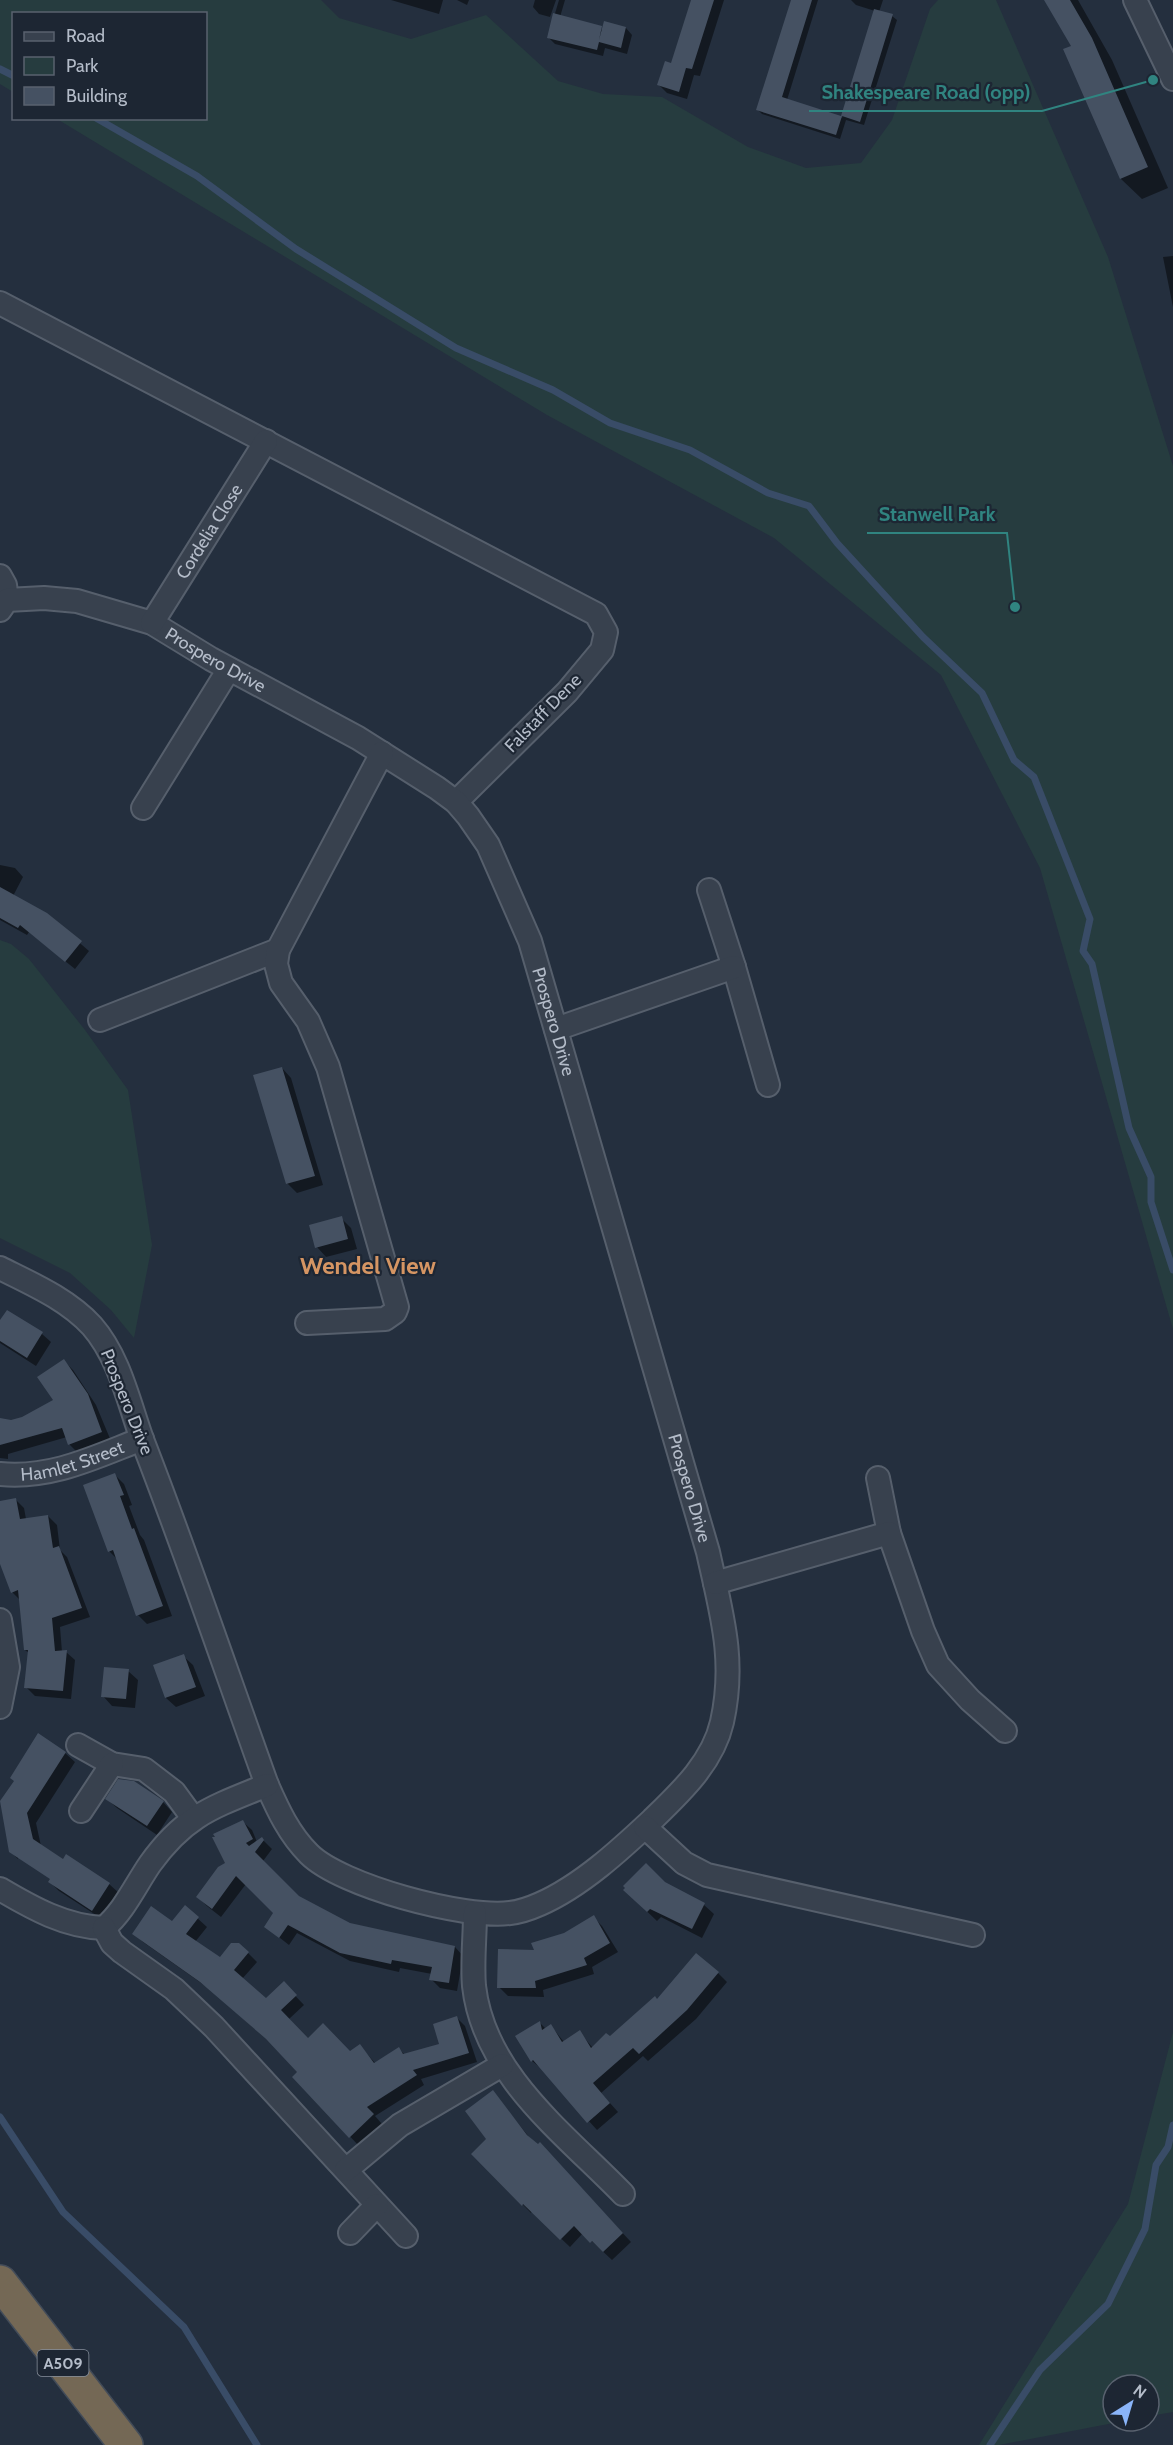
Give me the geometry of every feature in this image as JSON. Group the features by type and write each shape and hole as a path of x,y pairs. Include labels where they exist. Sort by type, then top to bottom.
{"highway":[{"name":"A509","path":"0,2282 126,2445"}],"street":[{"path":"1135,0 1173,79"},
{"path":"0,303 266,441"},
{"name":"Falstaff Dene","path":"266,441 596,614 606,632 602,650 567,692 456,802"},
{"name":"Cordelia Close","path":"152,623 266,441"},
{"path":"0,576 5,585 4,605"},
{"name":"Prospero Drive","path":"0,1268 35,1285 72,1308 92,1327 109,1351 159,1482 267,1785 289,1831 310,1855 333,1872 361,1885 475,1913 510,1913 540,1904 583,1879 645,1827 692,1779 711,1751 722,1724 728,1678 728,1647 715,1583 635,1296 530,941 489,845 456,802 382,753 229,669 152,623 77,601 44,598 4,605"},
{"path":"143,808 229,669"},
{"path":"308,1323 385,1319 395,1312 397,1307 328,1067 308,1021 281,983 276,964 278,950 382,753"},
{"path":"709,890 768,1084"},
{"path":"100,1020 278,950"},
{"path":"556,1029 734,967"},
{"name":"Hamlet Street","path":"0,1474 16,1476 48,1473 142,1439"},
{"path":"878,1478 890,1533 923,1631 938,1665 970,1700 1005,1731"},
{"path":"715,1583 890,1533"},
{"path":"0,1620 8,1667 0,1707"},
{"path":"78,1745 112,1764 144,1769 163,1781 193,1818"},
{"path":"81,1811 112,1764"},
{"path":"0,1889 30,1906 82,1928 104,1928 114,1920 150,1864 170,1839 193,1818 212,1806 267,1785"},
{"path":"645,1827 684,1863 707,1875 973,1935"},
{"path":"475,1913 474,1986 484,2028 502,2065 528,2099 623,2194"},
{"path":"104,1928 112,1943 174,1989 214,2027 406,2236"},
{"path":"346,2170 400,2126 502,2065"},
{"path":"350,2233 377,2205"}],"green space":[{"path":"0,0 321,0 339,18 411,39 486,15 558,81 603,94 662,97 748,147 806,168 861,163 892,120 930,9 938,0 996,0 1108,257 1173,466 1173,1329 1040,868 941,675 774,538 547,415 59,120 207,120 207,12 12,12 12,91 0,84"},
{"path":"0,940 11,944 29,959 85,1030 128,1090 152,1245 134,1338 111,1310 70,1273 0,1238"},
{"path":"1173,2032 1173,2412 1161,2414 1161,2373 1101,2373 1101,2425 999,2445 979,2445 1128,2204"}],"building":[{"path":"691,0 714,0 692,69 686,68 679,92 657,85 665,61 671,63"},
{"path":"791,0 812,0 782,97 841,116 874,9 893,14 860,122 842,116 836,135 756,110"},
{"path":"1044,0 1070,0 1092,38 1148,167 1120,179 1063,49 1071,46"},
{"path":"553,13 602,26 599,40 604,21 626,27 621,48 599,42 597,50 547,38"},
{"path":"0,887 47,913 82,941 65,962 20,925 18,928 0,918"},
{"path":"282,1067 315,1176 286,1184 253,1075"},
{"path":"342,1216 348,1239 315,1248 309,1225"},
{"path":"7,1310 43,1332 27,1358 0,1341 0,1320"},
{"path":"64,1359 88,1394 102,1432 68,1445 62,1428 0,1445 0,1418 11,1420 22,1417 53,1400 37,1377"},
{"path":"115,1473 124,1495 120,1496 163,1606 136,1616 113,1550 108,1552 83,1485"},
{"path":"16,1498 20,1519 48,1515 53,1548 59,1546 82,1608 52,1618 55,1651 67,1650 63,1691 24,1688 28,1650 24,1650 18,1590 11,1593 0,1564 0,1501"},
{"path":"184,1654 196,1687 165,1698 153,1665"},
{"path":"104,1667 129,1669 126,1699 101,1697"},
{"path":"38,1733 66,1752 27,1813 33,1839 63,1859 66,1854 110,1883 92,1911 48,1882 50,1879 9,1852 0,1801 14,1781 10,1778"},
{"path":"118,1779 134,1781 164,1801 147,1826 105,1799"},
{"path":"243,1820 253,1839 246,1843 249,1846 262,1837 264,1840 255,1852 299,1896 350,1923 455,1946 449,1983 429,1980 432,1967 392,1960 391,1964 340,1953 288,1925 279,1938 264,1927 273,1913 236,1876 212,1909 196,1897 218,1867 225,1863 212,1837 215,1837 213,1834"},
{"path":"646,1863 665,1882 705,1903 692,1929 650,1909 647,1912 623,1890 625,1888 623,1886"},
{"path":"185,1905 199,1917 186,1934 220,1957 231,1943 239,1943 249,1952 234,1970 266,1998 284,1981 297,1995 281,2010 308,2038 323,2023 350,2051 360,2044 374,2063 399,2047 403,2054 439,2044 433,2024 457,2016 469,2053 413,2070 417,2075 367,2107 374,2114 349,2138 292,2077 297,2072 266,2039 200,1982 132,1934 151,1906 172,1921"},
{"path":"594,1915 610,1943 584,1958 587,1965 535,1981 536,1988 497,1988 498,1949 534,1950 531,1943 564,1933"},
{"path":"696,1953 719,1972 687,2010 639,2054 633,2048 593,2083 610,2103 587,2123 533,2060 531,2062 515,2036 540,2021 542,2030 551,2024 562,2042 580,2030 591,2048 606,2033 610,2036 655,1996 657,1999"},
{"path":"493,2090 527,2135 538,2144 540,2142 623,2233 603,2252 592,2241 590,2243 574,2226 560,2240 523,2204 522,2206 471,2154 486,2139 465,2111"}],"waterway":[{"path":"0,69 12,75"},
{"path":"99,120 197,176 296,249 456,348 553,390 610,423 690,450 768,493 809,506 837,543 923,637 982,693 1014,760 1034,777 1090,919 1083,951 1092,964 1129,1128 1151,1177 1151,1202 1173,1270"},
{"path":"0,2117 63,2212 184,2327 257,2445"},
{"path":"990,2445 1040,2370 1108,2304 1145,2229 1156,2165 1168,2147 1173,2125"}],"place":[{"name":"Shakespeare Road (opp)","path":"1153,80"},
{"name":"Stanwell Park","path":"1015,607"}],"district":[{"name":"Wendel View","path":"368,1266"}]}
